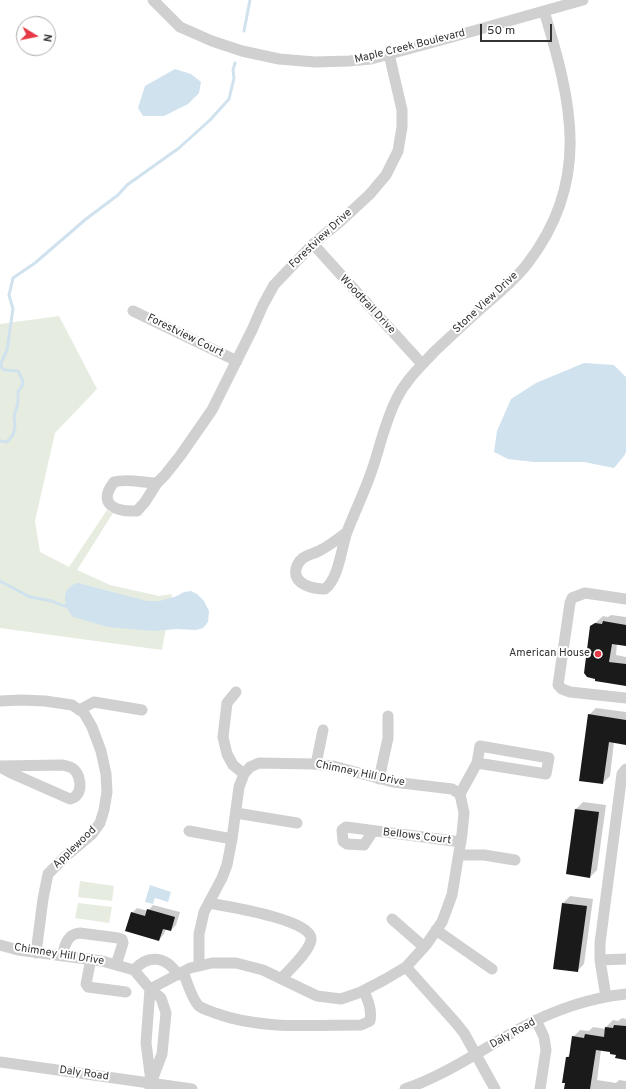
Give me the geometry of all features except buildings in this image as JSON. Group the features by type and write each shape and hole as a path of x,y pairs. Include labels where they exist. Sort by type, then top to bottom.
{"street":[{"name":"Maple Creek Boulevard","path":"153,0 180,27 212,41 242,51 279,59 315,62 371,59 583,0"},
{"name":"Stone View Drive","path":"347,532 330,545 302,558 297,564 295,572 297,579 305,585 316,589 325,589 331,585 335,576 347,532 372,471 396,399 410,376 459,328 509,284 527,264 543,242 564,192 569,168 571,146 569,114 565,83 544,11"},
{"name":"Forestview Drive","path":"157,483 177,460 212,410 274,285 313,244 370,194 386,175 398,151 402,127 402,110 389,54"},
{"name":"Woodtrail Drive","path":"313,244 422,364"},
{"name":"Forestview Court","path":"132,311 237,361"},
{"path":"626,599 585,593 572,598 558,685 562,689 570,692 626,698"},
{"path":"199,966 199,934 204,912 222,878 227,864 239,787 244,774 233,765 227,754 223,737 228,703 236,692"},
{"path":"0,701 45,701 72,705 79,710 94,702 142,710"},
{"name":"Applewood","path":"36,953 48,874 66,856 92,834 100,823 104,810 107,792 106,774 101,751 92,727 84,713 79,710"},
{"path":"379,779 388,738 388,716"},
{"path":"316,764 323,730"},
{"path":"150,988 181,974 190,968 212,963 236,963 263,970 316,996 341,999 364,990 406,967 424,947 442,922 452,895 460,855 464,813 460,794 477,763 480,746 549,758 546,774 477,763"},
{"name":"Chimney Hill Drive","path":"244,774 250,767 259,763 316,764 333,766 393,782 452,789 460,794"},
{"path":"63,765 71,767 78,774 80,782 79,790 76,796 70,799 18,776 0,766 63,765"},
{"path":"606,997 600,960 600,943 622,774 626,769"},
{"path":"236,813 297,823"},
{"path":"189,831 232,839"},
{"name":"Bellows Court","path":"373,831 461,842"},
{"path":"460,855 484,855 515,860"},
{"path":"209,903 268,915 296,924 310,933 310,944 281,979"},
{"path":"392,919 424,947"},
{"path":"436,930 492,969"},
{"path":"62,956 67,941 74,934 80,933 118,938 122,939 123,943 116,965"},
{"name":"Chimney Hill Drive","path":"1,948 91,959 134,970"},
{"path":"91,959 86,984 88,987 126,992"},
{"path":"151,1086 162,1054 166,1013 161,998 134,970 140,963 155,959 162,960 170,964 181,974 198,1005 208,1011 225,1017 272,1025 361,1025 370,1021 371,1012 364,990"},
{"path":"600,960 626,959"},
{"path":"406,967 456,1023 495,1089"},
{"path":"150,988 146,1043 151,1086"},
{"name":"Daly Road","path":"407,1089 428,1080 475,1055 536,1020 582,1003 626,994"},
{"path":"536,1020 544,1037 546,1050 540,1089"},
{"path":"148,1021 166,1022"},
{"name":"Daly Road","path":"0,1062 151,1086 192,1089"}],"shaded area":[{"path":"59,316 97,389 55,433 35,521 40,552 69,567 107,510 113,513 77,570 110,585 159,596 172,594 162,650 0,628 0,324"},
{"path":"80,881 114,886 112,901 78,897"},
{"path":"78,903 112,907 109,923 75,918"}],"water":[{"path":"175,69 191,74 201,82 199,93 188,104 164,116 143,116 138,108 145,86"},
{"path":"584,363 614,365 626,377 626,452 614,468 584,462 534,462 508,459 494,452 497,431 511,399 536,383"},
{"path":"78,583 147,601 160,601 191,591 197,594 204,601 209,611 208,622 203,628 196,630 177,629 154,631 108,627 73,617 67,608 65,597 68,588"},
{"path":"150,885 171,892 168,902 155,898 153,904 145,902"}],"waterway":[{"path":"244,31 250,0"},
{"path":"0,441 7,442 13,435 15,427 14,416 18,403 18,392 23,381 18,371 4,370 1,367 1,363 7,350 13,309 9,295 13,278 35,263 86,219 118,195 127,185 179,148 210,120 229,99 234,78 233,70 235,63"},
{"path":"0,581 30,597 52,601 69,607"}],"place":[{"name":"American House","path":"598,654"}]}
